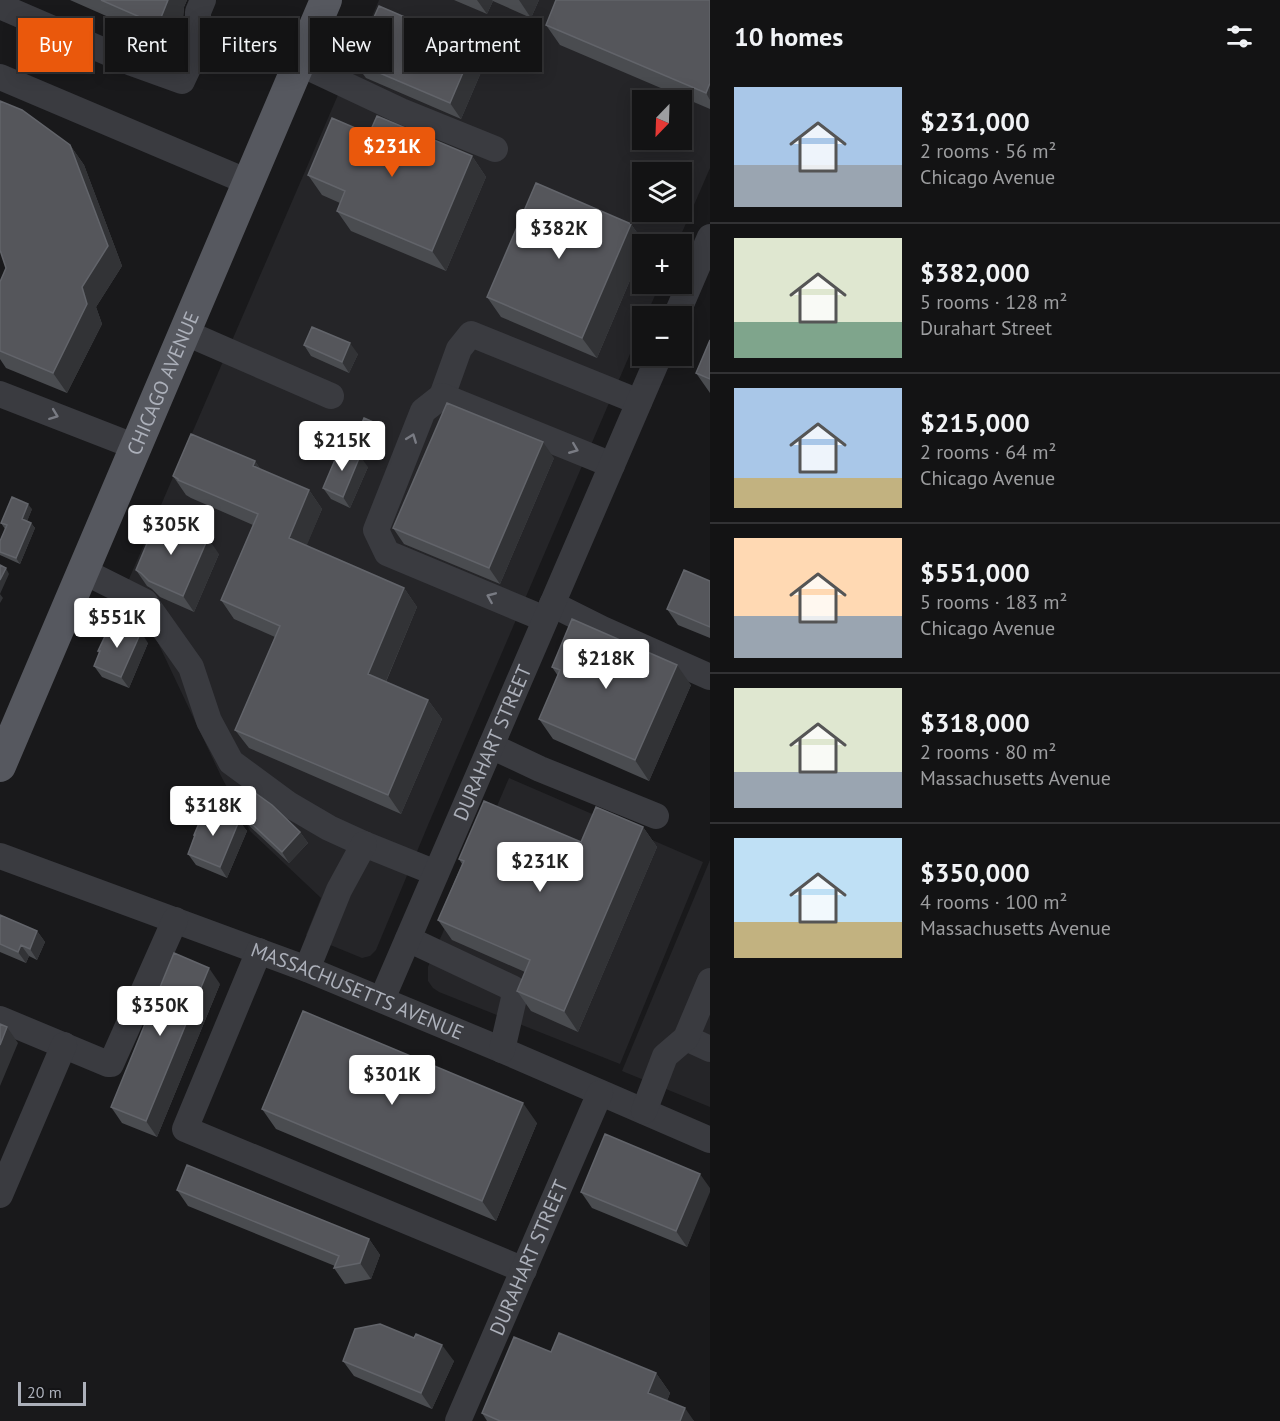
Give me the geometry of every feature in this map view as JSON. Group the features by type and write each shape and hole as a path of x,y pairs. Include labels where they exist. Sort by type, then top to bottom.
{"main road":[{"name":"CHICAGO AVENUE","path":"0,766 326,0"}],"street":[{"path":"0,6 132,63 182,81 198,47 198,12 203,0"},
{"path":"299,63 401,111 495,149"},
{"path":"0,77 248,182"},
{"path":"680,306 710,237"},
{"path":"184,332 331,396"},
{"path":"639,402 471,334 459,349 442,396 423,411 376,531 387,553 613,633 710,677"},
{"name":"DURAHART STREET","path":"382,999 655,366"},
{"path":"0,394 136,447"},
{"path":"442,396 612,465"},
{"path":"83,571 144,603 191,667 209,721 231,762 288,804 329,828 436,873"},
{"path":"491,746 540,769 656,816"},
{"path":"307,969 339,890 364,844"},
{"name":"MASSACHUSETTS AVENUE","path":"0,856 307,969 710,1140"},
{"path":"0,1018 111,1064 175,920"},
{"path":"408,939 512,988 514,998 502,1050"},
{"path":"259,951 185,1129 524,1270"},
{"path":"644,1111 665,1056 686,1038 710,981"},
{"path":"686,1038 710,1048"},
{"path":"0,1195 64,1046"},
{"name":"DURAHART STREET","path":"458,1421 600,1093"}],"shaded area":[{"path":"379,0 710,0 710,168 692,209 692,162 632,162 632,222 687,222 681,234 632,234 632,294 656,294 650,306 632,306 632,349 376,950 370,956 362,958 306,935 321,898 250,831 221,776 143,611 120,600 348,72 392,72 392,18 371,18"},
{"path":"509,778 703,862 620,1064 439,992 428,981 428,967"},
{"path":"710,860 710,1107 622,1071"}],"building":[{"path":"101,0 168,0 161,18 142,18"},
{"path":"556,0 710,0 710,83 706,93 546,25"},
{"path":"379,6 407,18 404,18 404,72 463,72 450,103 377,72 392,72 392,18 374,18"},
{"path":"0,101 22,110 70,145 108,246 82,287 87,304 53,373 0,351 0,282 6,268 0,250"},
{"path":"377,116 472,156 432,251 337,211 345,191 308,175 332,118 369,134"},
{"path":"536,183 631,224 582,338 487,297"},
{"path":"312,327 350,343 342,362 304,345"},
{"path":"710,340 710,379 696,373"},
{"path":"447,403 543,442 489,568 393,528"},
{"path":"364,418 380,425 370,450 354,443"},
{"path":"191,434 255,461 253,466 309,490 289,538 404,588 368,674 428,700 388,795 235,730 280,626 221,600 258,514 173,476"},
{"path":"340,448 360,456 343,497 323,488"},
{"path":"12,497 28,504 22,519 31,523 16,558 0,552 0,541 7,525 1,523"},
{"path":"158,517 208,538 183,596 149,581 136,570"},
{"path":"0,565 6,568 0,580"},
{"path":"684,570 710,581 710,627 667,609"},
{"path":"572,619 677,665 635,760 539,719 560,670 552,667"},
{"path":"115,622 141,632 121,677 94,666 107,632 110,633"},
{"path":"254,792 272,805 300,832 282,852 237,810"},
{"path":"484,801 581,842 596,807 643,827 564,1011 517,991 530,960 438,920 464,861 459,859"},
{"path":"206,807 239,821 220,867 188,854"},
{"path":"0,915 37,931 30,949 21,945 18,952 0,944"},
{"path":"174,953 209,968 146,1121 111,1107"},
{"path":"303,1011 523,1103 482,1201 262,1109"},
{"path":"0,1024 7,1027 0,1045"},
{"path":"605,1134 700,1174 676,1231 581,1192"},
{"path":"187,1165 369,1239 360,1263 334,1268 339,1256 177,1190"},
{"path":"380,1324 414,1338 416,1334 442,1345 421,1393 343,1361 355,1329"},
{"path":"559,1333 656,1373 648,1393 685,1408 680,1421 500,1421 482,1413 514,1337 551,1352"}]}
